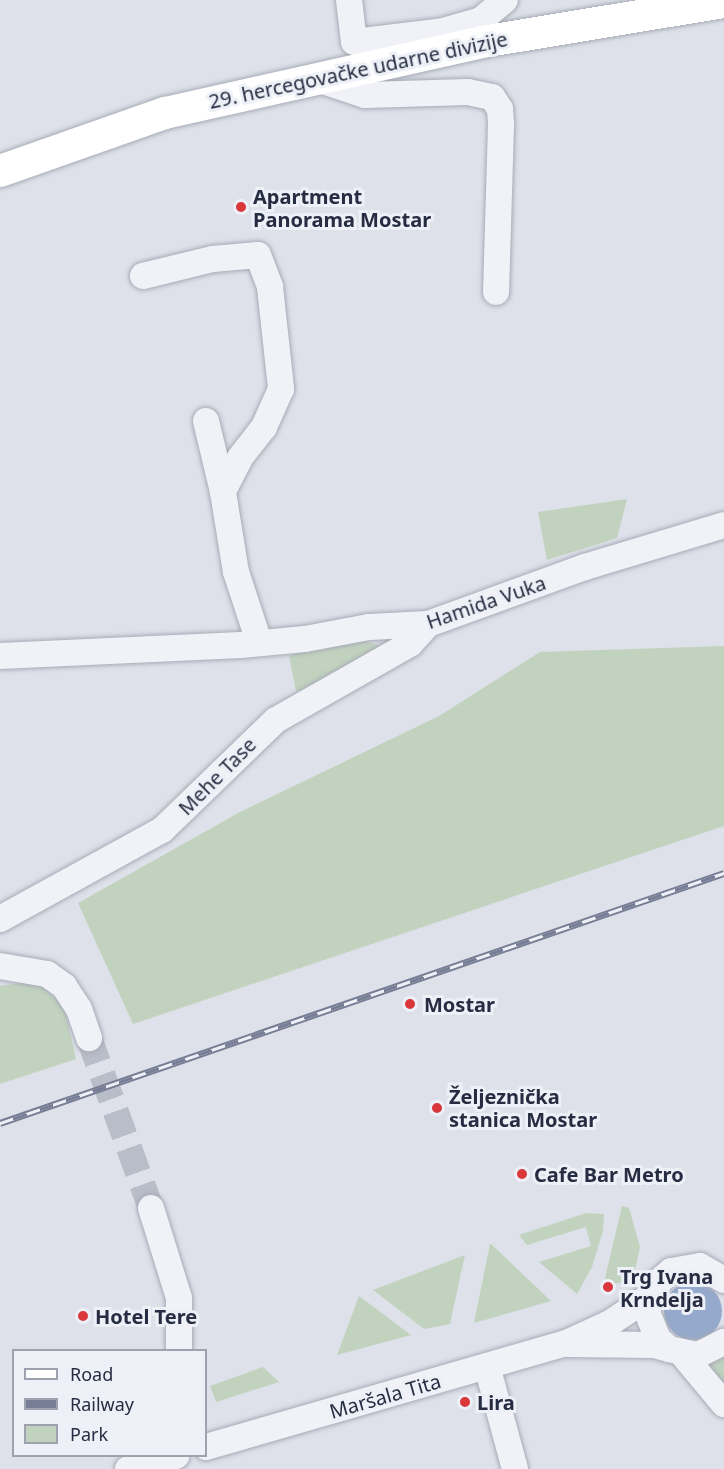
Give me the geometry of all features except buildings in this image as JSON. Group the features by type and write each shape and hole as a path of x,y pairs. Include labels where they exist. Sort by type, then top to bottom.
{"main road":[{"name":"29. hercegovačke udarne divizije","path":"0,171 154,116 313,78 482,31 724,2"}],"street":[{"path":"349,0 354,42 443,32 482,31 505,0"},
{"path":"313,78 365,95 468,92 492,97 500,109 501,125 495,292"},
{"path":"143,276 213,259 258,255 270,288 281,389 264,427 240,458 223,492"},
{"path":"0,657 250,644 223,492 206,421"},
{"name":"Hamida Vuka","path":"250,644 369,627 428,624 585,567 724,525"},
{"name":"Mehe Tase","path":"0,919 162,830 276,720 410,644 428,624"},
{"path":"0,966 46,974 64,986 79,1009 89,1038"},
{"path":"151,1208 179,1298 179,1349"},
{"path":"719,1272 691,1266 672,1270 654,1286 649,1298 651,1327 724,1404"},
{"name":"Maršala Tita","path":"207,1447 564,1344 610,1323 649,1298"},
{"name":"Maršala Tita","path":"564,1344 654,1345 676,1352 712,1351 724,1342"},
{"path":"487,1366 515,1469"},
{"path":"128,1469 169,1457"}],"green space":[{"path":"627,499 617,538 547,560 538,512"},
{"path":"363,640 386,648 301,694 300,690 296,691 289,656 318,645"},
{"path":"724,646 724,826 133,1024 78,903 240,812 439,716 540,652"},
{"path":"35,981 64,1005 76,1059 0,1084 0,986"},
{"path":"622,1206 629,1208 640,1247 635,1270 622,1282 608,1285 605,1278"},
{"path":"586,1213 604,1214 603,1231 592,1267 577,1294 539,1262 591,1246 586,1227 527,1245 519,1235"},
{"path":"491,1244 551,1301 474,1323"},
{"path":"465,1255 450,1324 424,1329 373,1290"},
{"path":"359,1296 411,1335 337,1355"},
{"path":"724,1345 724,1403 690,1358"},
{"path":"263,1367 279,1382 216,1402 210,1386"}],"water":[{"path":"693,1282 704,1284 714,1290 720,1300 722,1311 720,1322 714,1332 704,1338 693,1340 682,1338 672,1332 666,1322 664,1311 666,1300 672,1290 682,1284"}],"tunnel":[{"path":"89,1038 151,1208"}],"railway":[{"path":"0,1123 724,873"}],"place":[{"name":"Apartment Panorama Mostar","path":"241,207"},
{"name":"Mostar","path":"410,1004"},
{"name":"Željeznička stanica Mostar","path":"437,1108"},
{"name":"Cafe Bar Metro","path":"522,1174"},
{"name":"Trg Ivana Krndelja","path":"608,1287"},
{"name":"Hotel Tere","path":"83,1316"},
{"name":"Lira","path":"465,1402"}]}
